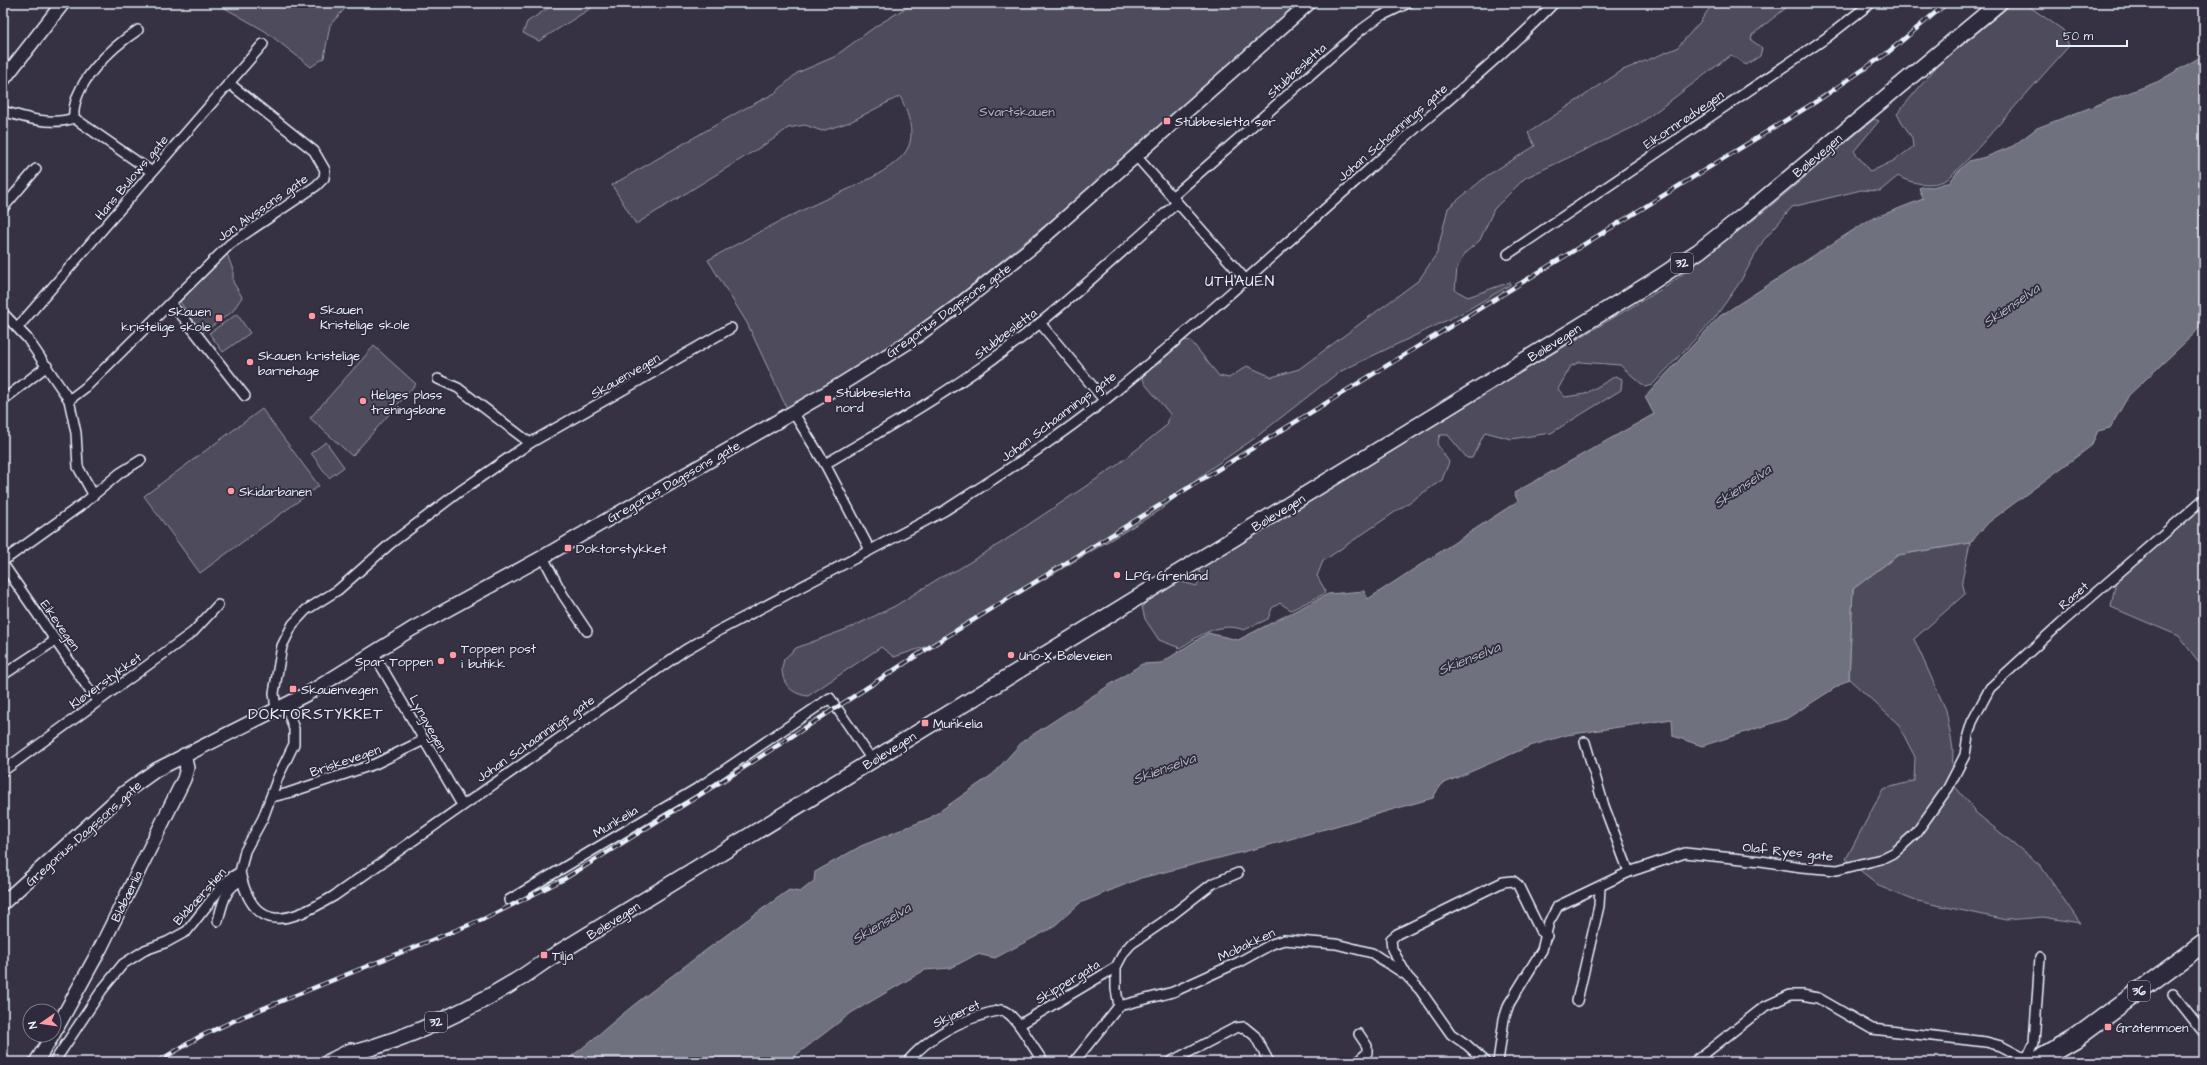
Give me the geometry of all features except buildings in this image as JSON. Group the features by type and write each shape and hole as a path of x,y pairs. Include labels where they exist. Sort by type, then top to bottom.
{"highway":[{"name":"36","path":"2048,1062 2064,1050 2074,1039 2204,943"},
{"name":"36","path":"2031,1059 2074,1039"}],"main road":[{"name":"Bølevegen","path":"329,1062 368,1042 513,977 523,975 1676,267 1747,213 1999,3"}],"street":[{"path":"3,80 62,3"},
{"name":"Gregorius Dagssons gate","path":"3,903 124,793 156,770 281,707 374,654 412,629 543,556 793,412 907,343 959,306 1037,243 1309,3"},
{"name":"Stubbesletta","path":"824,464 917,411 973,373 1040,323 1361,30 1379,16 1408,3"},
{"name":"Johan Schaannings gate","path":"241,876 247,896 259,911 278,918 295,917 334,896 685,650 944,511 1043,446 1104,400 1245,279 1471,81 1554,3"},
{"name":"Eikornrødvegen","path":"1508,254 1826,38 1871,3"},
{"path":"74,118 74,111 78,96 94,69 114,48 138,30"},
{"name":"Hans Bulows gate","path":"18,327 230,84 263,44"},
{"name":"Jon Alvssons gate","path":"69,400 86,387 230,244 316,186 324,178 325,170 314,150 230,84"},
{"path":"3,111 49,122 65,122 74,118"},
{"path":"74,118 152,172"},
{"path":"1136,156 1245,279"},
{"path":"3,208 36,168"},
{"path":"170,304 184,318 245,396"},
{"path":"3,313 18,327 47,366 69,400 76,433 78,467 93,494"},
{"path":"1040,323 1104,400"},
{"name":"Skauenvegen","path":"281,707 274,693 279,656 287,634 298,618 306,610 354,578 372,558 459,492 530,443 731,328"},
{"path":"3,400 47,366"},
{"path":"438,379 458,388 530,443"},
{"path":"793,412 824,464 870,550"},
{"path":"3,561 66,516 120,473 141,460"},
{"name":"Raset","path":"1972,722 1985,695 2000,678 2204,499"},
{"path":"543,556 570,606 587,631"},
{"name":"Eikevegen","path":"3,564 97,701"},
{"name":"Kløverstykket","path":"3,771 193,632 218,605"},
{"path":"3,675 56,640"},
{"name":"Lyngvegen","path":"374,654 462,805"},
{"name":"Munkelia","path":"509,900 701,786 830,698 872,760"},
{"name":"Blåbærstien","path":"55,1061 102,990 123,964 145,950 167,942 187,931 223,885 230,878 241,876 245,851 272,797 281,770 294,744 295,737 281,707"},
{"name":"Olaf Ryes gate","path":"1498,1062 1504,1019 1509,1004 1542,950 1549,922 1558,906 1629,872 1685,853 1821,869 1850,868 1881,859 1895,852 1916,833 1948,788 1965,755 1968,735 1972,722"},
{"name":"Briskevegen","path":"272,797 375,764 424,740"},
{"path":"1585,742 1604,806 1629,872"},
{"name":"Blåbærlia","path":"62,1018 100,949 184,779 187,768 184,755"},
{"name":"Skippergata","path":"1019,1025 1116,967 1124,952 1131,944 1163,922 1212,884 1238,873"},
{"path":"218,922 230,889 241,876"},
{"name":"Mobakken","path":"1406,975 1405,969 1392,950 1391,939 1401,931 1507,881 1516,883 1540,930 1546,936"},
{"path":"1577,1001 1599,906 1600,887"},
{"name":"Mobakken","path":"1119,1006 1173,992 1238,962 1267,946 1284,940 1355,948 1372,953 1406,975 1420,990 1451,1034 1467,1045 1486,1062"},
{"path":"1694,1062 1764,1007 1790,995 1802,995 1818,998 1872,1029 1964,1038 2001,1046 2022,1057 2031,1059 2034,1044 2040,957"},
{"path":"1074,1062 1119,1006 1116,989 1116,967"},
{"path":"2173,994 2204,1033"},
{"name":"Skjæret","path":"907,1062 931,1038 949,1027 977,1016 1005,1010 1019,1025"},
{"path":"1019,1025 1044,1062"},
{"path":"1170,1062 1235,1028 1244,1027 1255,1036 1269,1062"},
{"path":"1357,1062 1367,1053 1367,1046 1359,1034"},
{"name":"Blåbærlia","path":"36,1062 48,1043"}],"green space":[{"path":"216,3 350,3 330,25 324,58 311,67 265,31"},
{"path":"556,3 599,3 539,41 523,33 527,22"},
{"name":"Svartskauen","path":"914,3 1297,3 1242,55 1084,194 905,339 788,411 747,323 708,260 780,221 858,185 884,171 895,163 904,154 908,147 911,133 906,110 900,96 850,122 822,131 805,125 788,128 772,140 636,224 612,185 740,111 775,93 797,73 834,57 876,26"},
{"path":"1713,3 1792,3 1752,35 1751,40 1762,48 1760,56 1746,65 1731,55 1638,125 1525,178 1494,209 1480,240 1465,253 1457,268 1455,290 1468,297 1510,282 1510,285 1462,313 1339,372 1255,438 1210,469 1159,511 937,643 894,657 881,647 808,696 797,693 786,683 782,674 784,659 796,648 852,627 895,606 941,577 957,570 1004,541 1116,466 1167,425 1170,414 1145,384 1142,377 1183,340 1191,341 1219,376 1229,378 1247,366 1272,377 1299,369 1419,280 1437,253 1448,208 1488,175 1535,146 1528,133 1623,70 1677,48 1700,22"},
{"path":"1792,3 1808,3 1805,6"},
{"path":"2013,3 2024,3 2063,30 2069,46 1969,158 1948,179 1940,182 1922,184 1903,179 1898,176 1880,191 1861,190 1792,207 1763,241 1740,282 1714,319 1652,385 1645,387 1620,365 1580,362 1571,366 1558,389 1565,397 1585,394 1616,376 1622,379 1621,390 1551,433 1511,439 1485,432 1472,458 1467,458 1448,435 1440,435 1437,444 1449,462 1442,480 1323,561 1317,576 1325,590 1324,594 1291,610 1280,603 1272,608 1268,619 1244,630 1227,627 1218,628 1195,638 1180,648 1159,640 1145,619 1142,607 1149,599 1178,581 1197,586 1201,576 1198,567 1315,494 1667,286 1761,214 1874,119 1879,121 1854,151 1870,172 1895,160 1913,147 1912,138 1897,114 1937,66"},
{"path":"227,254 233,270 233,282 242,297 232,312 202,333 180,302"},
{"path":"237,314 250,333 223,352 209,333"},
{"name":"Helges plass treningsbane","path":"374,346 416,384 352,456 310,418"},
{"name":"Skidarbanen","path":"262,409 319,486 200,573 144,496"},
{"path":"326,442 344,467 329,478 311,453"},
{"path":"2204,495 2204,669 2179,636 2111,607 2118,570"},
{"path":"1970,543 1962,581 1965,594 1914,639 1946,710 1953,749 1952,783 1975,810 1975,812 2040,865 2080,923 2043,917 2007,920 1913,900 1881,887 1846,859 1883,789 1914,781 1915,757 1898,724 1849,679 1853,589 1898,555"}],"water":[{"name":"Skienselva","path":"2204,55 2204,321 2194,334 2129,395 2110,428 2098,431 2091,446 1989,522 1970,543 1898,555 1853,589 1849,679 1786,719 1702,746 1673,736 1672,719 1567,735 1530,746 1440,785 1433,798 1266,846 1141,878 1080,903 1052,928 995,958 977,954 951,968 925,970 851,1013 787,1062 564,1062 635,1004 750,918 789,890 800,892 814,881 815,872 861,846 930,818 993,774 1023,741 1142,664 1161,663 1208,633 1238,640 1328,594 1364,591 1368,599 1518,501 1514,493 1654,414 1645,397 1720,316 1869,220 1923,199 1919,188 1934,187 1949,183 1958,171 1969,161 1986,157 2013,146 2037,128 2157,82"}],"railway":[{"path":"157,1062 199,1037 242,1017 486,918 564,879 743,768 936,643 1817,101 1886,54 1947,3"}],"place":[{"name":"Stubbesletta sør","path":"1167,121"},
{"name":"Skauen Kristelige skole","path":"312,316"},
{"name":"Skauen kristelige skole","path":"219,318"},
{"name":"Skauen kristelige barnehage","path":"250,362"},
{"name":"Stubbesletta nord","path":"828,399"},
{"name":"Helges plass treningsbane","path":"363,401"},
{"name":"Skidarbanen","path":"231,491"},
{"name":"Doktorstykket","path":"568,548"},
{"name":"LPG Grenland","path":"1117,575"},
{"name":"Toppen post i butikk","path":"453,655"},
{"name":"Uno-X Bøleveien","path":"1011,655"},
{"name":"Spar Toppen","path":"441,661"},
{"name":"Skauenvegen","path":"293,689"},
{"name":"Munkelia","path":"925,723"},
{"name":"Tilja","path":"544,955"},
{"name":"Gråtenmoen","path":"2108,1027"}],"district":[{"name":"UTHAUEN","path":"1240,281"},
{"name":"DOKTORSTYKKET","path":"316,714"}]}
